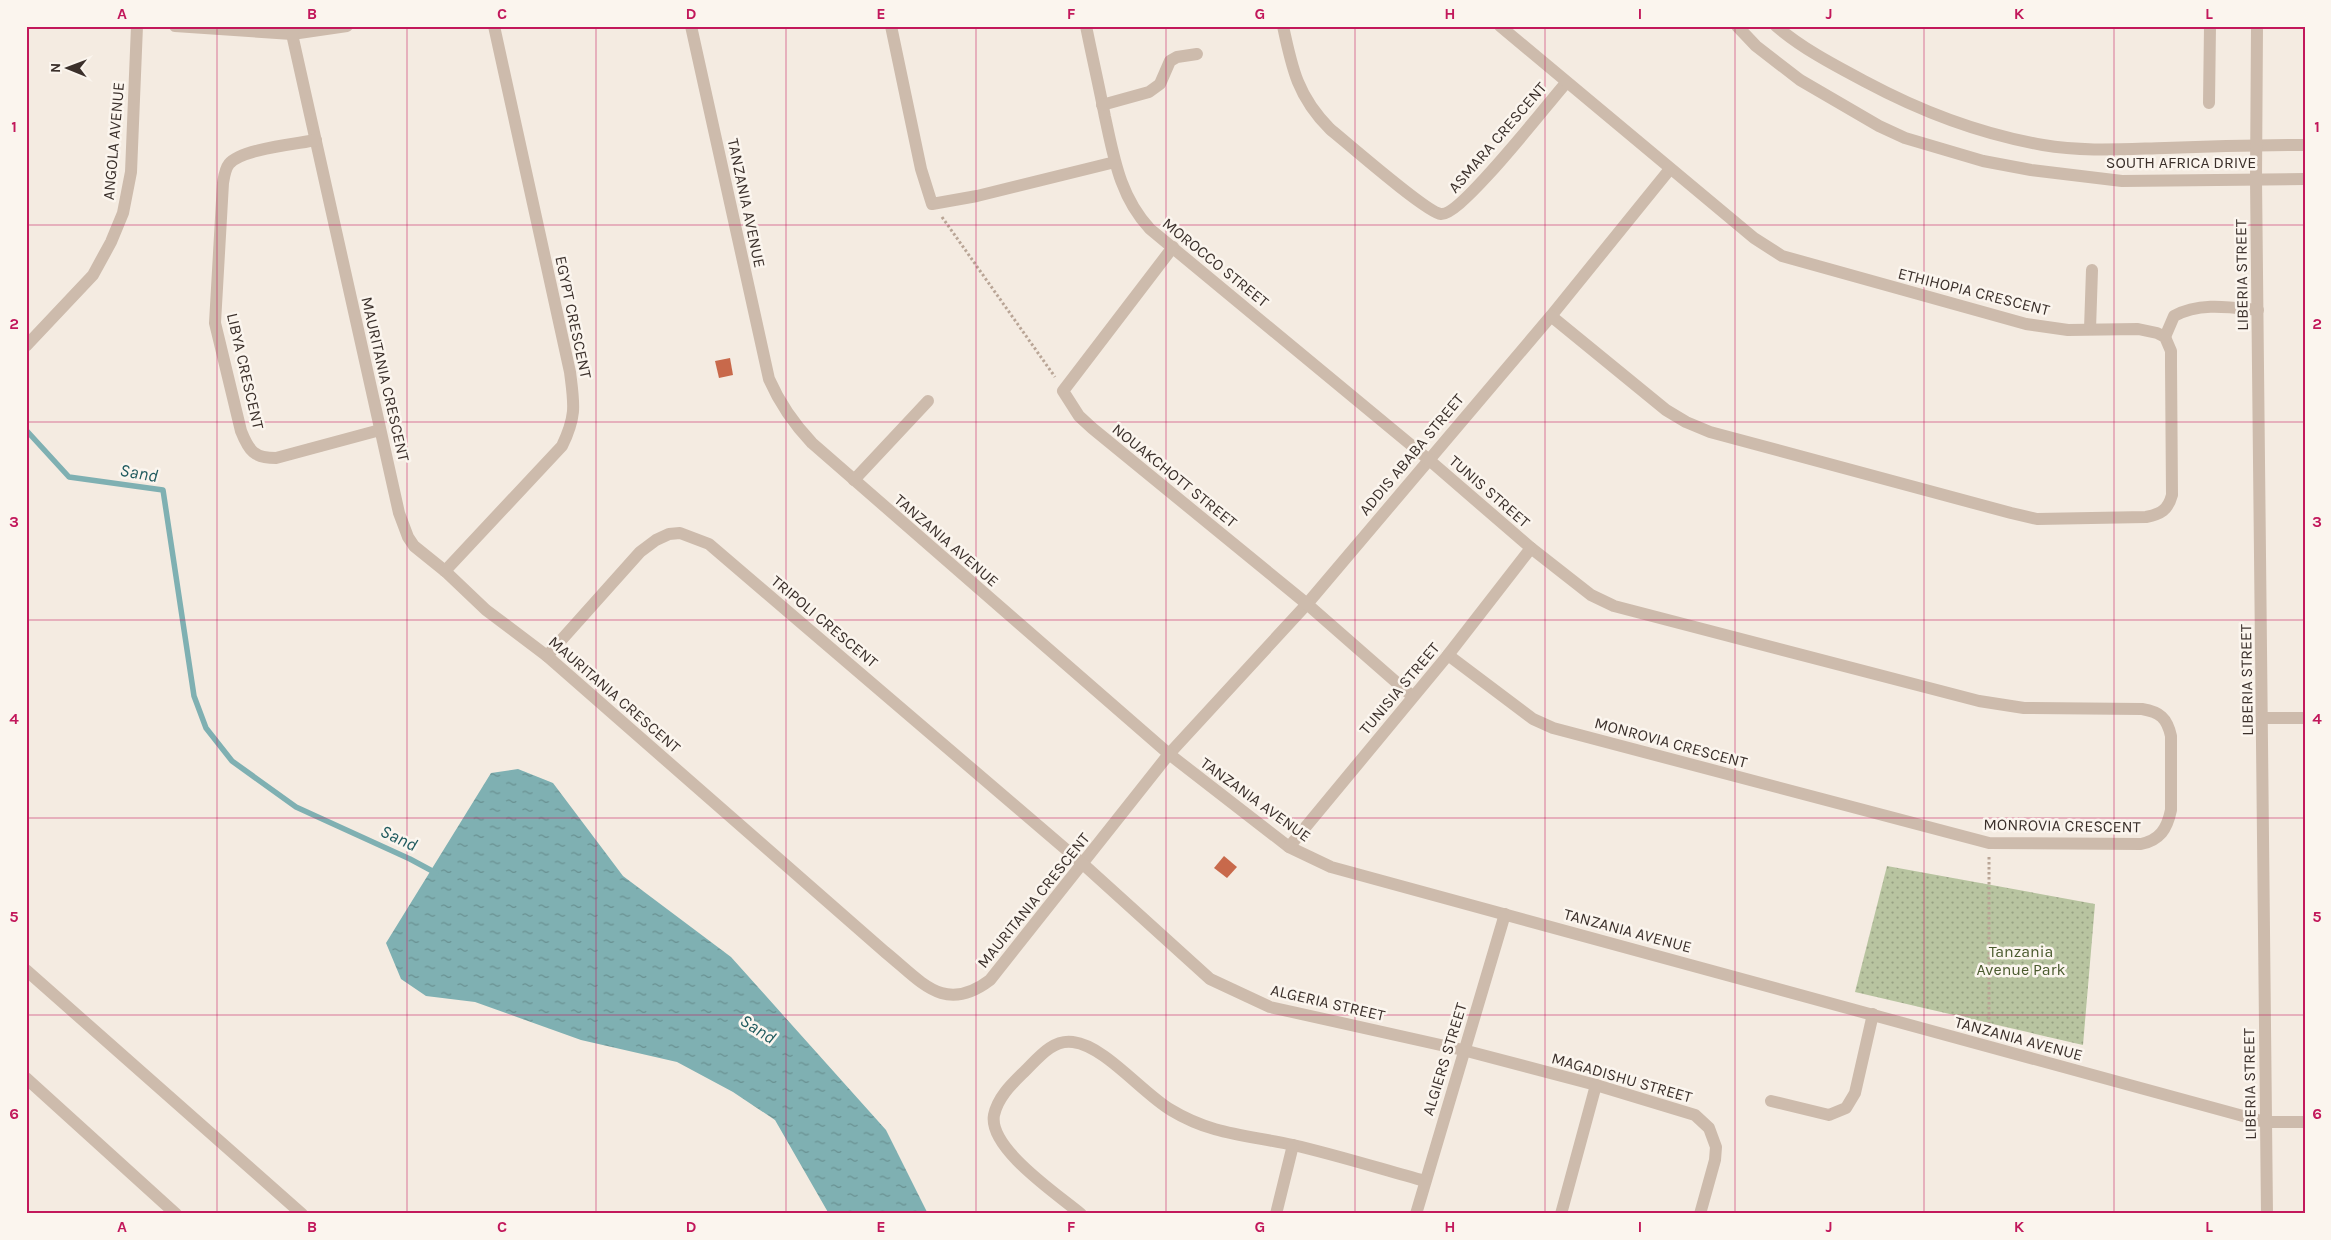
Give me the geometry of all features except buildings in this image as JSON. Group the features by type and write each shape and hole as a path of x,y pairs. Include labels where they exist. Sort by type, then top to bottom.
{"street":[{"name":"ANGOLA AVENUE","path":"30,341 93,275 111,242 123,214 130,172 137,26"},
{"path":"175,26 292,30 347,26"},
{"name":"EGYPT CRESCENT","path":"445,571 562,446 572,426 575,407 570,372 494,26"},
{"name":"TANZANIA AVENUE","path":"691,26 769,379 778,401 792,422 854,480 1169,754 1289,847 1331,867 2265,1122 2305,1122"},
{"path":"891,26 921,169 932,204 977,196 1115,162"},
{"name":"MOROCCO STREET","path":"1086,26 1102,105 1122,187 1140,218 1428,459"},
{"name":"ASMARA CRESCENT","path":"1283,26 1294,75 1304,99 1316,115 1330,129 1422,204 1440,214 1449,213 1471,194 1566,83 1500,26"},
{"name":"SOUTH AFRICA DRIVE","path":"1737,26 1756,46 1800,80 1879,126 1905,138 1956,154 2031,170 2122,181 2305,179"},
{"name":"SOUTH AFRICA DRIVE","path":"1776,26 1790,38 1832,64 1904,102 1959,124 2001,136 2045,145 2108,149 2305,145"},
{"path":"2209,103 2210,26"},
{"name":"LIBERIA STREET","path":"2257,26 2258,145 2256,179 2267,1214"},
{"name":"MAURITANIA CRESCENT","path":"292,30 380,430 399,513 408,537 414,546 445,571 486,610 547,656 885,952 927,986 944,995 959,996 976,991 990,980 1169,754"},
{"path":"1102,105 1149,92 1160,84 1170,61 1177,57 1197,54"},
{"name":"ETHIHOPIA CRESCENT","path":"1566,83 1754,238 1782,256 2026,324 2068,330 2138,328 2165,337"},
{"name":"LIBYA CRESCENT","path":"316,140 248,154 236,158 228,165 223,183 215,323 241,431 246,443 256,455 262,458 276,458 380,430"},
{"name":"ADDIS ABABA STREET","path":"1169,754 1307,604 1551,316 1670,169"},
{"path":"1063,391 1173,247"},
{"path":"2090,329 2092,270"},
{"path":"1551,316 1666,410 1686,422 1710,432 2011,514 2036,518 2146,517 2160,514 2169,506 2172,495 2172,365 2171,351 2165,337 2174,316 2200,307 2258,310"},
{"name":"NOUAKCHOTT STREET","path":"1063,391 1078,416 1307,604 1412,696"},
{"path":"854,480 928,401"},
{"name":"TUNIS STREET","path":"1428,459 1531,548"},
{"name":"TRIPOLI CRESCENT","path":"547,656 640,552 669,534 680,533 696,538 716,550 1083,864"},
{"name":"TUNISIA STREET","path":"1289,847 1412,696 1448,655 1531,548"},
{"name":"MONROVIA CRESCENT","path":"1448,655 1533,719 1554,728 1989,843 2141,844 2153,842 2162,835 2172,810 2171,736 2169,725 2162,715 2142,709 2024,708 1979,702 1614,606 1591,595 1531,548"},
{"path":"2262,718 2305,718"},
{"name":"ALGERIA STREET","path":"1083,864 1210,979 1238,994 1270,1007 1463,1050"},
{"name":"ALGIERS STREET","path":"1416,1214 1463,1050 1505,914"},
{"path":"26,970 302,1214"},
{"path":"1771,1101 1829,1115 1846,1108 1855,1093 1873,1014"},
{"path":"1081,1214 1025,1168 1000,1141 994,1129 994,1116 998,1103 1009,1087 1048,1049 1064,1041 1085,1044 1096,1050 1152,1097 1190,1121 1219,1132 1293,1145 1425,1181"},
{"name":"MAGADISHU STREET","path":"1463,1050 1596,1085 1695,1115 1704,1122 1714,1137 1716,1146 1715,1160 1700,1214"},
{"path":"26,1078 176,1214"},
{"path":"1561,1214 1596,1085"},
{"path":"1276,1214 1293,1145"}],"path":[{"path":"932,204 1063,391"},
{"path":"1989,843 1989,1046"}],"green space":[{"name":"Tanzania Avenue Park","path":"1887,866 2095,904 2083,1045 1855,992"}],"water":[{"path":"518,769 553,783 623,876 731,957 886,1130 928,1214 829,1214 775,1120 733,1092 677,1062 581,1040 475,1002 426,996 401,979 386,943 491,773"}],"waterway":[{"name":"Sand","path":"26,430 69,477 163,490 194,696 206,728 232,761 296,807 410,859 436,873"}]}
